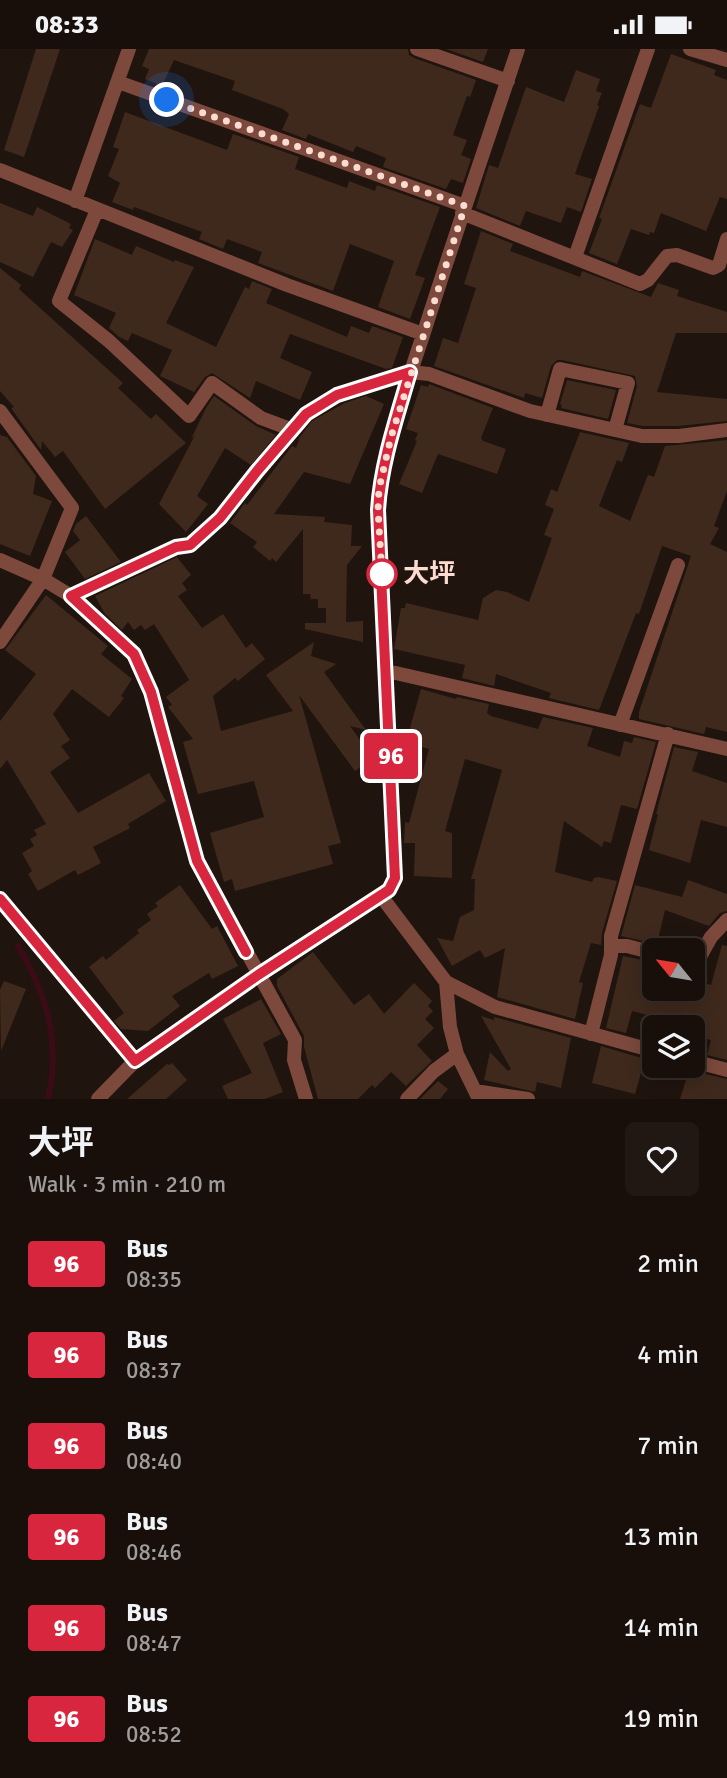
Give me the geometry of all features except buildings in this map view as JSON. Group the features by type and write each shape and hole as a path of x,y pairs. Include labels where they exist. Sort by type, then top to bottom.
{"street":[{"path":"75,201 129,49"},
{"path":"417,49 508,81"},
{"path":"98,1099 135,1061 258,975 389,890 395,878 379,489 410,372 518,49"},
{"path":"575,257 648,49"},
{"path":"690,49 727,60"},
{"path":"118,82 464,209 640,284 648,280 667,256 677,255 713,268 719,265 727,239"},
{"path":"0,170 286,285 423,334"},
{"path":"97,210 59,301 109,341 190,417 212,383 261,418 293,430"},
{"path":"547,415 560,369 628,383 615,430"},
{"path":"71,596 176,547 190,545 220,518 306,414 337,395 410,372 429,373 547,415 642,436 679,436 727,430"},
{"path":"0,411 72,508 43,579 0,642"},
{"path":"0,560 43,579 71,596 134,654 151,692 197,861 295,1040 294,1060 306,1099"},
{"path":"620,725 678,565"},
{"path":"387,671 727,749"},
{"path":"591,1034 611,955 611,936 668,734"},
{"path":"381,895 446,982 495,1007 642,1048"},
{"path":"0,899 135,1061"},
{"path":"705,948 727,920"},
{"path":"611,946 642,950"},
{"path":"446,982 450,1027 457,1053 477,1095 527,1099"},
{"path":"407,1099 434,1071 457,1053"},
{"path":"705,1064 727,1070"}],"waterway":[{"path":"18,946 37,983 49,1020 53,1058 48,1099"}],"bus line":[{"name":"96","path":"0,899 135,1061 258,975 389,890 395,878 378,510 379,489 391,437 410,372 337,395 306,414 220,518 190,545 176,547 71,596 134,654 151,692 197,861 246,952"}],"place":[{"name":"大坪","path":"382,574"}],"route":[{"path":"167,100 465,206 410,372 379,489 382,574"}]}
